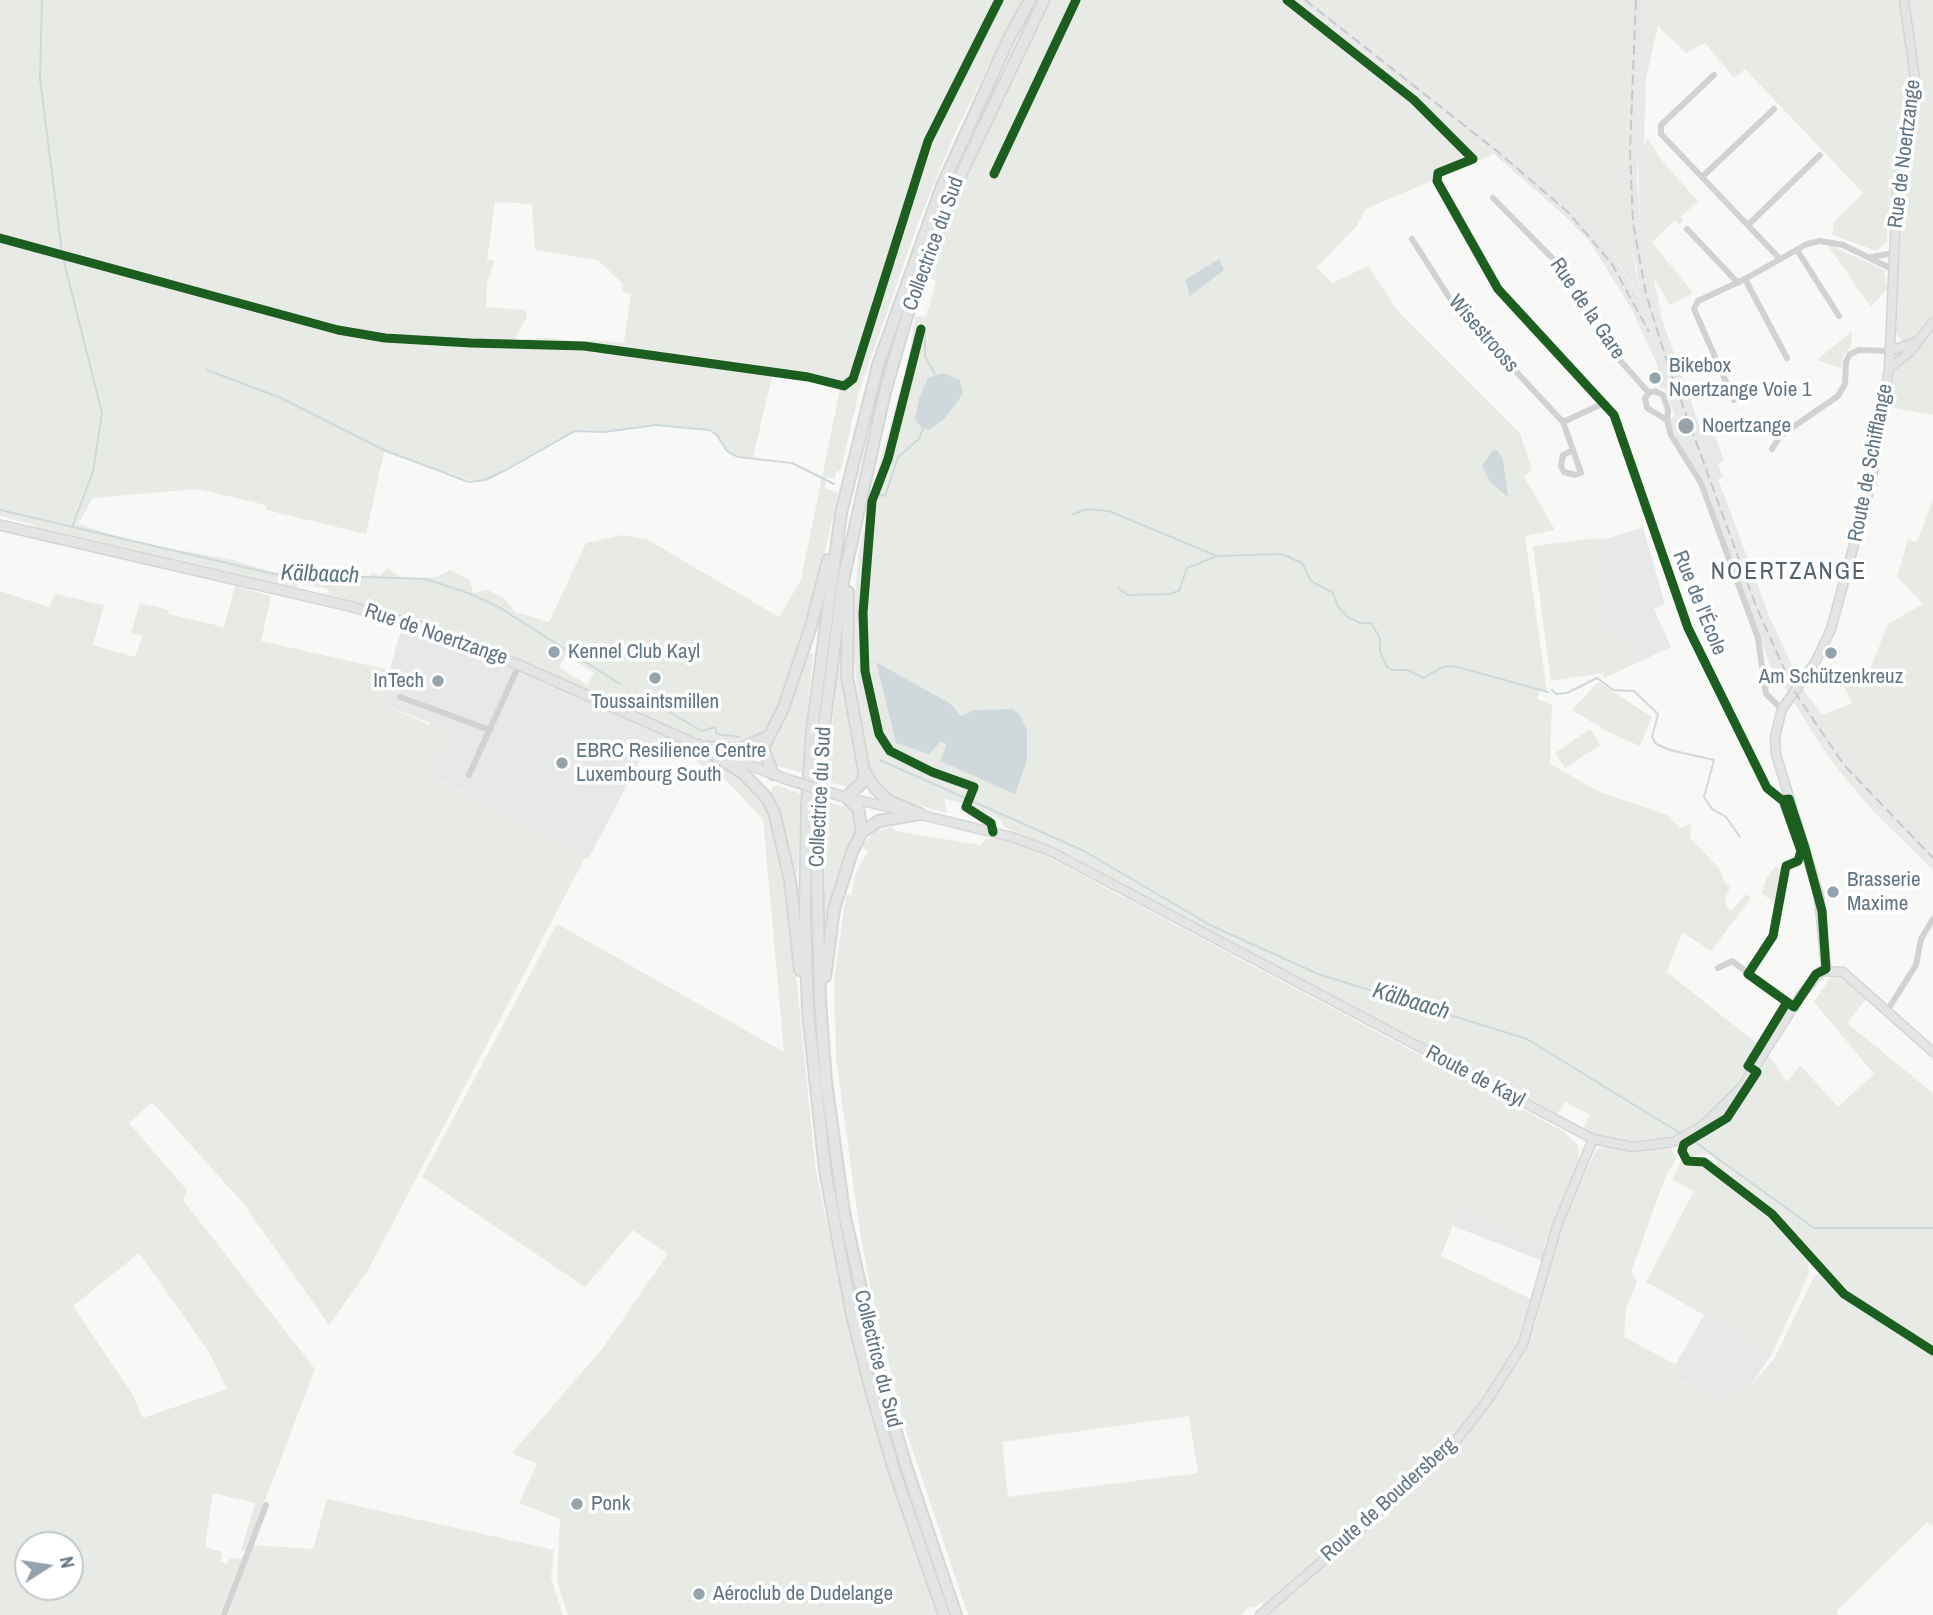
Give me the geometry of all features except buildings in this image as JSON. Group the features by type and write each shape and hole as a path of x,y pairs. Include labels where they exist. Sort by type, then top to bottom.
{"highway":[{"name":"Collectrice du Sud","path":"944,1615 894,1470 852,1315 825,1170 808,1012 805,871 811,730 841,513 878,365 924,233 963,136 1030,0"},
{"name":"Collectrice du Sud","path":"956,1615 906,1466 865,1314 833,1146 821,1018 817,912 819,803 834,643 851,537 885,392 928,256 974,142 1044,0"},
{"path":"766,797 769,785 779,777 764,758 767,737 783,709 796,671 841,513"},
{"path":"851,537 847,676 864,771 863,782 844,797 858,808 862,832"},
{"path":"698,745 738,750 767,737"},
{"path":"698,745 743,773 766,797 786,855 802,988 808,1012"},
{"path":"864,771 875,788 889,801 920,814"},
{"path":"821,1018 826,951 834,909 852,852 862,832 879,821 920,814"}],"main road":[{"name":"Rue de Noertzange","path":"1890,351 1897,191 1916,85 1904,0"},
{"path":"1889,369 1907,355 1933,322"},
{"path":"1891,335 1914,343"},
{"path":"1890,351 1914,343"},
{"path":"1890,351 1907,355"},
{"name":"Route de Schifflange","path":"1782,709 1824,647 1859,531 1871,483 1890,351"},
{"name":"Rue de Noertzange","path":"0,525 349,606 426,628 520,665 698,745 779,777 844,797"},
{"path":"1782,709 1777,722 1775,748 1822,911 1826,970 1843,972 1933,1052"},
{"name":"Route de Kayl","path":"844,797 1012,837 1050,851 1593,1139 1633,1147 1673,1142 1689,1135 1739,1090 1816,974 1826,970"},
{"name":"Route de Boudersberg","path":"1260,1615 1422,1475 1455,1442 1487,1401 1523,1344 1557,1226 1593,1139"}],"street":[{"path":"1714,75 1660,129 1661,134 1780,259"},
{"path":"1702,177 1774,109"},
{"path":"1748,225 1820,156"},
{"name":"Rue de la Gare","path":"1493,198 1561,267 1609,348 1649,393"},
{"path":"1687,229 1742,281 1787,358"},
{"name":"Wisestrooss","path":"1412,239 1454,306 1563,422 1573,450"},
{"path":"1734,400 1694,309 1698,301 1820,240 1832,241 1894,270"},
{"path":"1797,250 1839,316"},
{"path":"1871,257 1894,253"},
{"path":"1772,449 1780,436 1838,396 1845,384 1846,362 1850,354 1859,350 1890,351"},
{"name":"Rue de la Gare","path":"1667,420 1647,408 1644,402 1649,393 1655,391 1663,395 1668,409 1667,420 1676,444 1701,483 1758,638 1766,694 1782,709"},
{"name":"Rue de l'École","path":"1563,422 1602,404 1614,415 1674,594 1699,652 1767,788 1782,800 1789,799"},
{"path":"469,775 520,665"},
{"path":"400,697 490,730"},
{"path":"1748,974 1773,936 1786,866 1807,857"},
{"path":"1887,1011 1916,965 1921,939 1933,919"},
{"path":"1718,968 1732,961 1794,1007"},
{"path":"224,1615 266,1505"}],"shaded area":[{"path":"0,0 997,0 986,16 985,29 928,141 874,324 930,141 1002,0 1022,0 955,133 918,223 858,395 841,470 836,472 835,479 827,477 825,488 838,493 822,565 777,712 762,733 736,745 723,746 659,725 655,731 541,683 523,680 505,672 495,663 402,627 404,621 426,628 428,621 327,594 328,589 298,583 296,590 35,530 35,525 0,516","holes":["495,202 532,204 535,250 598,260 623,284 622,291 631,294 624,343 592,340 584,343 553,338 525,339 525,345 505,344 515,339 527,317 525,310 486,307 487,282 494,263 493,260 487,260","772,376 807,380 840,389 801,580 779,617 648,540 623,535 586,543 549,622 515,612 505,599 488,590 473,593 470,580 450,570 436,577 420,578 397,576 388,568 380,576 373,573 365,577 331,576 327,569 319,575 289,572 284,567 277,573 233,560 136,542 78,524 93,498 197,489 266,505 266,510 366,534 384,452 477,482 504,471 575,431 585,429 604,432 656,425 709,430 716,434 727,451 738,457 753,458","566,654 594,673 587,685 559,667"]},
{"path":"1052,0 1299,0 1494,154 1366,209 1356,227 1317,267 1332,283 1368,266 1397,310 1520,433 1532,470 1524,477 1555,530 1525,536 1547,693 1540,690 1537,699 1552,705 1550,764 1600,792 1667,815 1680,828 1689,824 1692,827 1690,838 1720,869 1724,881 1730,887 1725,899 1727,907 1731,911 1746,894 1751,898 1711,951 1682,932 1667,972 1760,1046 1732,1095 1694,1129 1692,1127 1674,1138 1658,1141 1629,1144 1602,1139 1582,1130 1590,1115 1565,1102 1557,1114 1053,847 1004,827 1001,820 967,804 944,799 947,813 893,798 871,772 860,714 852,641 858,556 870,496 906,370 916,316 926,317 936,282 928,276 966,179"},
{"path":"1299,0 1310,0 1498,147 1554,186 1593,224 1642,301 1628,217 1626,178 1632,0 1643,0 1637,177 1640,222 1651,288 1701,430 1705,429 1709,436 1714,433 1724,461 1718,464 1723,477 1718,479 1770,618 1803,689 1802,692 1861,775 1933,847 1933,863 1877,808 1819,738 1817,739 1769,663 1704,482 1677,440 1669,419 1675,416 1665,389 1660,387 1657,364 1631,308 1590,242 1565,216 1494,154"},
{"path":"1310,0 1632,0 1626,178 1635,267 1643,301 1593,224 1554,186 1498,147"},
{"path":"1643,0 1933,0 1933,415 1890,407 1894,373 1912,355 1918,342 1902,341 1896,333 1901,221 1895,225 1888,217 1887,242 1877,251 1832,235 1834,222 1863,193 1745,69 1734,78 1705,43 1686,53 1658,26 1646,78 1644,144 1648,139 1663,162 1698,201 1681,217 1683,220 1679,225 1675,220 1652,242 1693,293 1670,305 1653,276 1662,317 1651,288 1640,222 1637,130"},
{"path":"1827,244 1884,270 1887,289 1871,307"},
{"path":"1219,259 1224,270 1190,296 1185,280"},
{"path":"1852,331 1851,347 1843,356 1841,368 1817,360"},
{"path":"943,373 960,380 963,394 945,418 929,430 920,426 915,419 919,398 928,378"},
{"path":"1497,450 1503,459 1508,497 1490,482 1482,466 1492,451"},
{"path":"1933,499 1933,847 1861,775 1801,691 1803,689 1822,715 1852,703 1844,686 1869,672 1888,624 1923,604 1897,577 1908,540 1917,542"},
{"path":"1643,527 1665,604 1654,609 1671,647 1637,663 1629,645 1612,642 1598,538 1606,539"},
{"path":"1598,538 1612,641 1630,635 1633,643 1629,646 1637,663 1604,678 1603,673 1551,681 1533,546"},
{"path":"235,586 271,596 261,641 389,670 380,703 450,734 429,774 585,858 367,1272 329,1325 243,1203 152,1102 129,1123 187,1190 183,1200 315,1369 246,1551 241,1551 255,1503 213,1493 205,1547 222,1552 220,1562 227,1564 230,1558 244,1559 226,1615 0,1615 0,591 49,607 55,594 104,605 93,645 135,657 142,636 131,633 140,603 169,610 168,614 224,627","holes":["139,1253 209,1352 227,1389 143,1418 133,1395 73,1306"]},
{"path":"402,627 495,663 505,672 523,680 541,683 678,741 668,761 645,750 589,858 585,858 428,773 430,723 380,703"},
{"path":"839,652 843,653 861,772 857,784 846,787 827,781"},
{"path":"806,653 813,654 802,773 772,764 769,745"},
{"path":"876,662 951,704 961,716 974,710 1013,709 1019,714 1027,730 1027,760 1015,794 940,761 947,744 940,742 929,754 896,743"},
{"path":"1598,682 1652,717 1640,746 1608,732 1572,710"},
{"path":"1590,729 1600,745 1565,768 1555,753"},
{"path":"1819,737 1877,808 1933,863 1933,870 1873,811 1836,767 1817,739"},
{"path":"678,741 737,773 759,794 773,822 788,896 816,1172 866,1397 936,1615 568,1615 557,1581 560,1519 519,1503 537,1464 512,1453 602,1349 668,1254 633,1230 585,1287 422,1177 557,924 784,1052 763,820 727,781 675,748"},
{"path":"777,785 801,794 798,873 793,873 785,834 770,795 772,788"},
{"path":"826,802 851,808 856,812 859,825 828,925 823,926"},
{"path":"892,827 896,831 981,845 985,839 1003,838 1050,858 1563,1131 1578,1145 1579,1163 1544,1247 1459,1209 1441,1256 1531,1299 1532,1304 1521,1338 1497,1380 1449,1442 1392,1496 1389,1494 1382,1499 1384,1505 1363,1522 1360,1519 1356,1526 1345,1531 1346,1534 1264,1604 1261,1602 1254,1608 1250,1606 1241,1615 968,1615 903,1422 873,1300 860,1233 836,1058 834,980 846,895 851,895 856,872 868,852 862,846 874,832","holes":["1189,1416 1198,1473 1008,1497 1002,1442"]},
{"path":"1775,867 1782,868 1775,904 1762,893 1766,879"},
{"path":"1833,974 1842,977 1866,999 1847,1023 1933,1093 1933,1526 1927,1522 1837,1611 1838,1615 1267,1615 1376,1521 1389,1515 1388,1511 1457,1444 1489,1404 1526,1345 1536,1322 1558,1233 1596,1150 1602,1147 1645,1151 1667,1147 1671,1148 1676,1158 1665,1178 1631,1272 1637,1282 1626,1309 1624,1337 1680,1367 1674,1378 1680,1382 1720,1403 1750,1386 1774,1359 1814,1277 1819,1272 1849,1300 1882,1320 1886,1317 1855,1299 1832,1280 1798,1235 1795,1241 1808,1259 1809,1274 1772,1354 1646,1282 1694,1191 1672,1180 1681,1162 1712,1169 1718,1162 1708,1154 1687,1157 1685,1146 1726,1120 1759,1074 1768,1055 1787,1082 1800,1065 1838,1107 1874,1074 1814,1002"},
{"path":"1459,1209 1549,1249 1545,1262 1453,1226"},
{"path":"1704,1315 1772,1354 1750,1386 1720,1403 1674,1378 1680,1368 1675,1365"},
{"path":"327,1499 554,1550 551,1578 563,1615 228,1615 253,1545 313,1549"}],"waterway":[{"path":"42,0 40,79 62,252"},
{"path":"63,258 102,413 93,472 72,527"},
{"path":"925,331 925,356 935,374"},
{"path":"207,370 281,398 384,450 469,482 485,480 504,471 575,431 604,432 656,425 709,430 716,434 727,451 738,457 792,463 834,484"},
{"path":"876,494 885,496 898,457 919,439 923,428"},
{"path":"1073,514 1088,509 1109,511 1217,556 1282,554 1302,563 1311,581 1333,593 1338,607 1348,617 1360,623 1371,623 1380,638 1380,652 1387,667 1393,670 1408,670 1423,678 1443,667 1454,666 1548,692"},
{"name":"Kälbaach","path":"0,510 274,574 426,579 497,606 620,684"},
{"path":"1118,588 1128,595 1169,594 1179,591 1187,568 1215,557"},
{"path":"1552,690 1556,694 1567,693 1597,678 1613,690 1634,691 1658,714 1652,737 1656,744 1714,760 1704,797 1712,809 1726,817 1740,837"},
{"name":"Kälbaach","path":"667,711 702,731 715,727 717,734 739,737"},
{"name":"Kälbaach","path":"880,760 1084,851 1210,925 1318,974 1527,1039 1680,1133"},
{"name":"Kälbaach","path":"1688,1137 1814,1228 1933,1228"}],"railway":[{"path":"1305,0 1498,152 1569,213 1612,264 1649,332"},
{"path":"1636,0 1630,149 1633,223 1646,294 1668,365 1756,606 1794,691 1844,765 1933,858"}],"cycle path":[{"path":"0,238 338,330 385,338 584,346 808,377 844,386 853,379 928,141 999,0"},
{"path":"994,174 1076,0"},
{"path":"1287,0 1414,100 1473,159 1438,173 1437,181 1498,289 1614,415 1688,628 1767,788 1782,800 1789,799 1805,848 1822,911 1826,969 1816,974 1794,1007 1748,974 1773,936 1786,866 1798,861 1801,851 1783,800"},
{"path":"921,329 888,459 872,501 863,613 865,671 879,734 890,751 932,772 974,787 966,807 991,823 993,832"},
{"path":"1787,1002 1748,1066 1757,1072 1727,1118 1684,1144 1682,1151 1687,1161 1704,1162 1772,1214 1844,1294 1933,1351"}],"place":[{"name":"Bikebox Noertzange Voie 1","path":"1655,378"},
{"name":"Noertzange","path":"1686,426"},
{"name":"Kennel Club Kayl","path":"554,652"},
{"name":"Am Schützenkreuz","path":"1831,653"},
{"name":"Toussaintsmillen","path":"655,678"},
{"name":"InTech","path":"438,681"},
{"name":"EBRC Resilience Centre Luxembourg South","path":"562,763"},
{"name":"Brasserie Maxime","path":"1833,892"},
{"name":"Ponk","path":"577,1504"},
{"name":"Aéroclub de Dudelange","path":"699,1594"}],"district":[{"name":"NOERTZANGE","path":"1789,573"}]}
